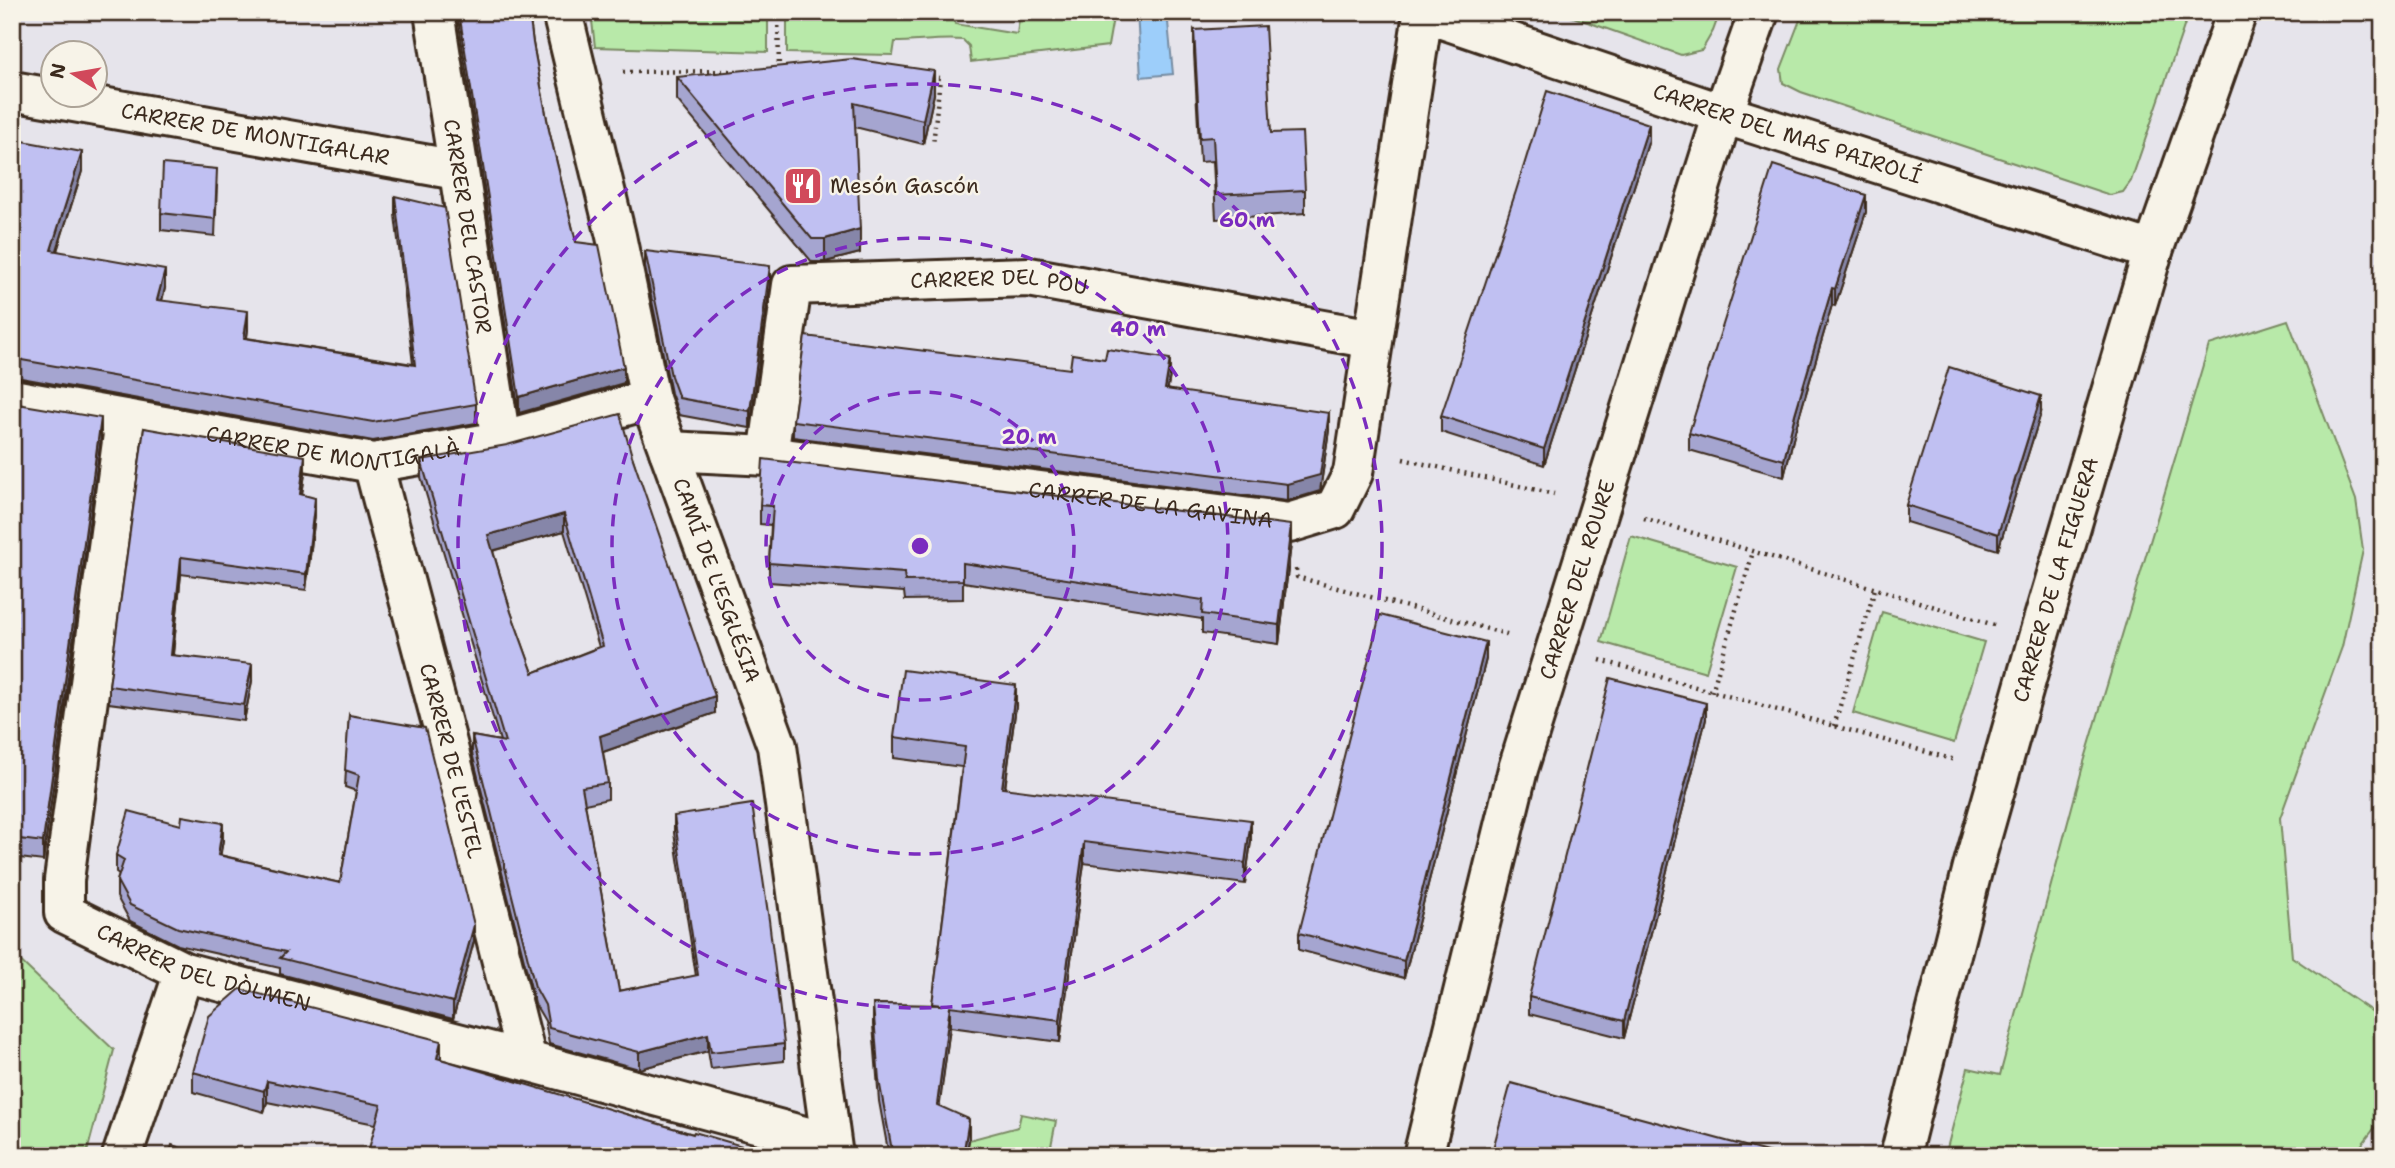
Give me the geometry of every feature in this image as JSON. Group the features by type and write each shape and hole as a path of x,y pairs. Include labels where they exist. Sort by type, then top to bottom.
{"street":[{"name":"CARRER DEL CASTOR","path":"434,12 501,441"},
{"name":"CAMÍ DE L'ESGLÉSIA","path":"562,12 616,236 650,399 777,746 831,1149"},
{"name":"CARRER DEL MAS PAIROLÍ","path":"1423,12 1723,114 2153,251"},
{"name":"CARRER DE LA GAVINA","path":"669,451 768,456 1289,523 1335,509 1353,472 1423,12"},
{"name":"CARRER DEL ROURE","path":"1423,1156 1518,769 1723,114 1759,12"},
{"name":"CARRER DE LA FIGUERA","path":"1900,1156 1973,867 2038,638 2153,251 2236,12"},
{"name":"CARRER DE MONTIGALAR","path":"12,91 457,170"},
{"name":"CARRER DEL POU","path":"768,456 792,285 1029,277 1373,339"},
{"name":"CARRER DE MONTIGALÀ","path":"12,399 373,463 501,441 650,399"},
{"name":"CARRER DEL DÒLMEN","path":"125,419 64,880 64,913 184,972 527,1061 831,1149"},
{"name":"CARRER DE L'ESTEL","path":"373,463 527,1061"},
{"path":"122,1156 184,972"}],"path":[{"path":"778,12 779,71"},
{"path":"577,72 738,71"},
{"path":"765,71 792,71"},
{"path":"929,76 940,78 933,145"},
{"path":"1356,448 1600,505 2038,638"},
{"path":"1289,523 1297,578 1556,647 2000,773"},
{"path":"1712,692 1754,552"},
{"path":"1834,726 1875,589"}],"green space":[{"path":"591,12 768,12 768,52 595,47"},
{"path":"787,12 956,12 955,24 1017,34 1020,12 1114,12 1108,46 971,62 969,46 963,40 895,42 893,55 787,53"},
{"path":"1559,12 1720,12 1702,50 1681,55"},
{"path":"1803,12 2189,12 2131,181 2123,192 2110,195 1801,92 1783,83 1781,69"},
{"path":"2288,320 2356,500 2363,550 2342,647 2280,818 2292,957 2383,1019 2383,1117 2353,1156 1945,1156 1968,1068 2000,1075 2084,762 2209,345"},
{"path":"1631,536 1737,567 1706,672 1601,642"},
{"path":"1882,612 1984,642 1954,743 1853,713"},
{"path":"12,953 114,1050 86,1156 12,1156"},
{"path":"1021,1114 1056,1121 1049,1156 966,1156 969,1140 1018,1127"}],"water":[{"path":"1137,12 1167,12 1173,74 1141,77"}],"building":[{"path":"459,12 529,12 549,130 576,242 599,245 624,367 519,397"},
{"path":"1265,26 1271,133 1302,132 1305,190 1216,195 1213,137 1200,138 1194,30"},
{"name":"Mesón Gascón","path":"852,59 934,71 923,120 854,103 860,229 825,239 812,239 677,77"},
{"path":"1547,91 1649,124 1544,449 1441,416"},
{"path":"12,139 82,152 51,250 165,270 157,300 248,311 244,338 415,365 395,196 445,208 476,404 373,422 12,359"},
{"path":"163,164 217,169 215,219 161,213"},
{"path":"1773,165 1866,195 1835,289 1832,288 1784,460 1689,433"},
{"path":"645,251 770,266 750,411 679,398 671,376"},
{"path":"805,336 1070,369 1072,354 1105,359 1107,349 1170,359 1165,389 1329,413 1320,475 1287,484 793,421"},
{"path":"1949,367 2041,396 1998,534 1906,505"},
{"path":"12,403 101,418 43,842 12,838"},
{"path":"620,414 715,696 600,736 608,783 582,787 619,991 698,975 674,816 752,804 784,1044 711,1052 708,1034 639,1052 549,1028 545,1005 535,987 472,736 505,742 421,460 507,445","holes":["564,514 603,646 533,673 488,535"]},
{"path":"144,428 305,456 300,494 315,498 306,574 181,557 171,655 252,664 244,705 109,686"},
{"path":"763,459 1291,525 1279,625 1202,614 1203,600 963,563 963,580 905,581 904,573 769,563 773,506 760,505"},
{"path":"1380,615 1486,642 1404,961 1299,933"},
{"path":"903,670 1016,685 1002,788 1251,820 1245,863 1084,842 1060,1020 950,1006 937,1105 969,1119 963,1156 893,1156 879,1080 873,1004 942,1005 932,1004 965,747 894,737"},
{"path":"1610,678 1706,703 1624,1021 1529,997"},
{"path":"349,715 425,728 474,925 453,1002 280,958 286,952 178,928 130,905 117,881 124,860 116,855 129,811 181,825 182,816 223,823 218,855 340,883 359,775 345,770"},
{"path":"240,989 441,1041 437,1058 776,1156 367,1156 381,1105 267,1081 264,1091 193,1072 209,1016"},
{"path":"1511,1083 1782,1156 1491,1156"},
{"path":"172,1145 204,1156 169,1156"}],"place":[{"name":"Mesón Gascón","path":"803,186"}]}
